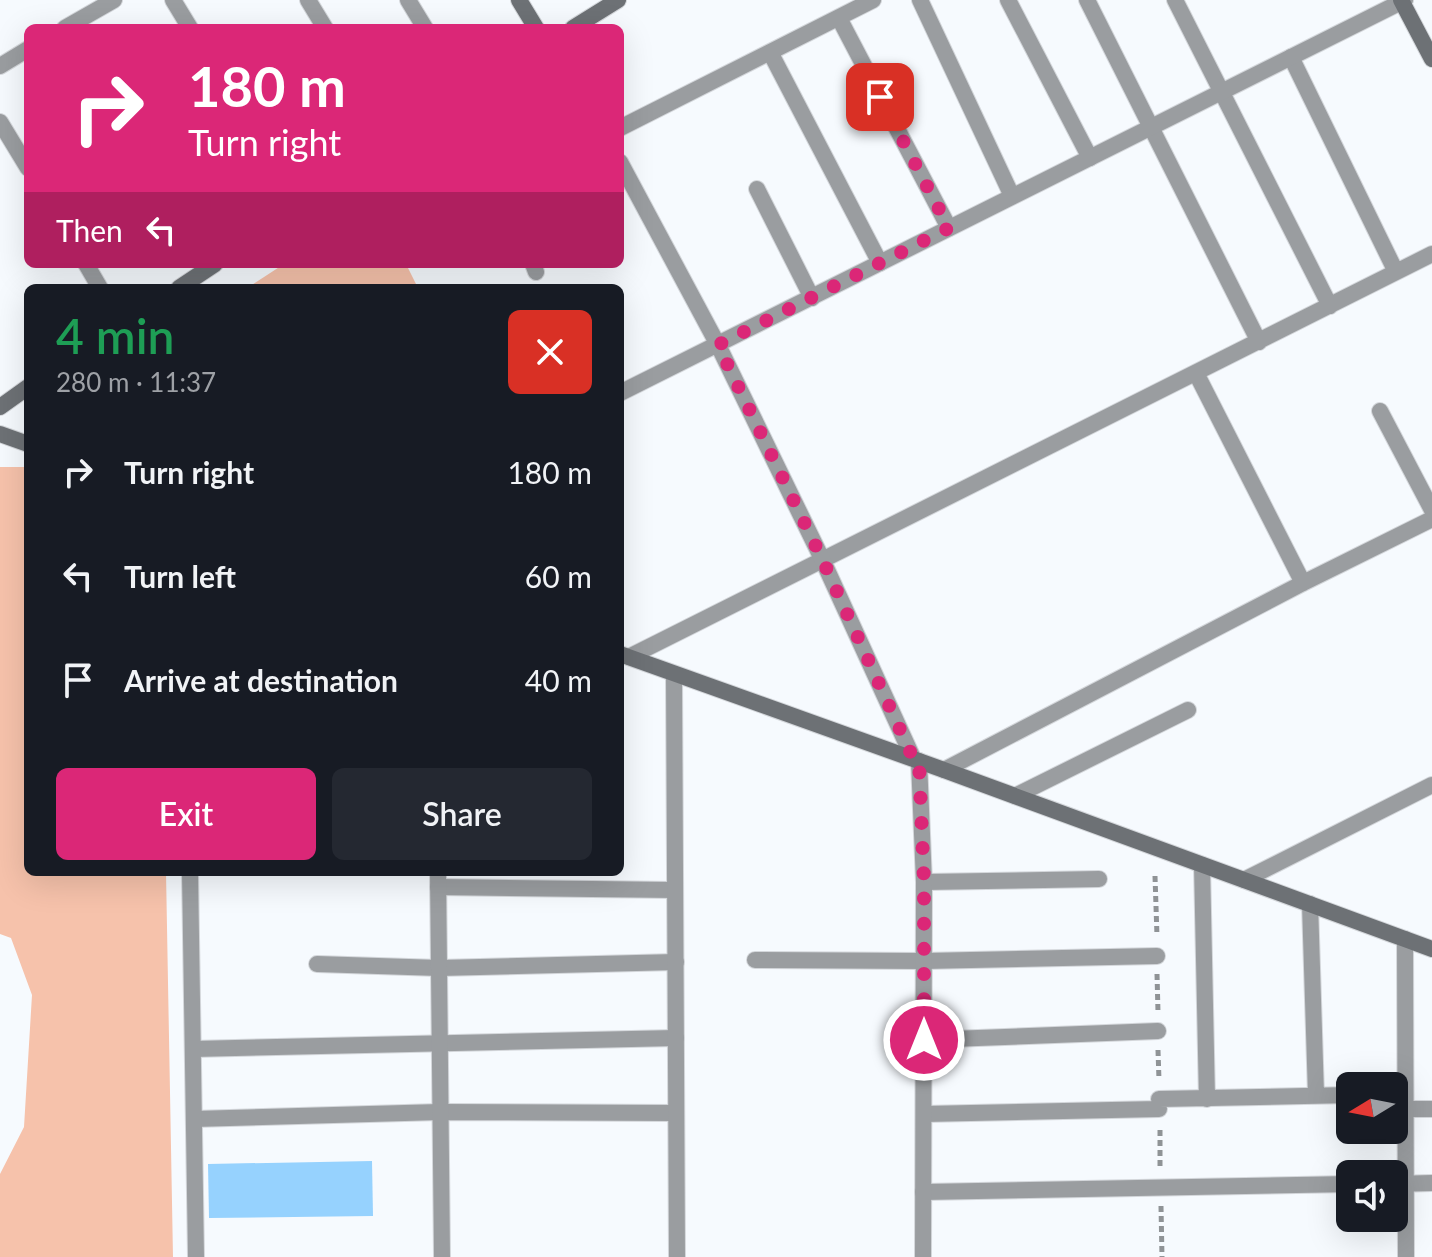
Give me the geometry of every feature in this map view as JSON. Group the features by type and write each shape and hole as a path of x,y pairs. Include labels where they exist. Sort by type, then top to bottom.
{"street":[{"path":"72,24 114,0"},
{"path":"173,0 188,24"},
{"path":"308,0 323,24"},
{"path":"408,0 423,24"},
{"path":"519,0 534,24"},
{"path":"579,24 618,0"},
{"path":"624,126 873,0"},
{"path":"920,0 1012,196"},
{"path":"1008,0 1090,158"},
{"path":"1087,0 1259,342"},
{"path":"1175,0 1330,306"},
{"path":"624,391 1403,1 1432,59"},
{"path":"839,18 949,228"},
{"path":"0,66 24,51"},
{"path":"770,52 880,263"},
{"path":"1291,57 1396,272"},
{"path":"0,122 24,161"},
{"path":"624,169 718,345 916,759 924,882 923,1257"},
{"path":"757,189 812,298"},
{"path":"624,656 823,561 1432,254"},
{"path":"185,284 209,268"},
{"path":"1196,373 1303,583"},
{"path":"0,407 24,390"},
{"path":"1380,411 1432,510"},
{"path":"0,434 24,443"},
{"path":"944,770 1432,519"},
{"path":"624,656 916,759 1432,949"},
{"path":"674,674 677,1257"},
{"path":"1015,796 1188,710"},
{"path":"1244,880 1432,785"},
{"path":"1202,865 1207,1099"},
{"path":"190,876 196,1257"},
{"path":"442,1257 438,879 675,890"},
{"path":"924,882 1099,879"},
{"path":"1310,904 1316,1095"},
{"path":"1403,1072 1405,939"},
{"path":"755,960 924,961 1157,956"},
{"path":"317,964 439,968 676,962"},
{"path":"924,1040 1158,1031"},
{"path":"193,1049 676,1038"},
{"path":"924,1114 1336,1095"},
{"path":"1408,1102 1432,1109"},
{"path":"194,1119 440,1112 676,1113"},
{"path":"1408,1184 1432,1183"},
{"path":"923,1192 1336,1184"},
{"path":"1404,1232 1406,1257"}],"path":[{"path":"1155,876 1162,1257"}],"shaded area":[{"path":"278,268 408,268 416,284 253,284"},
{"path":"0,467 24,467 24,876 166,876 173,1257 0,1257 0,1174 24,1127 32,995 11,938 0,934"}],"building":[{"path":"372,1161 373,1216 209,1218 208,1164"}],"route":[{"path":"880,97 949,228 718,345 823,561 913,758 919,761 924,882 924,1040"}]}
